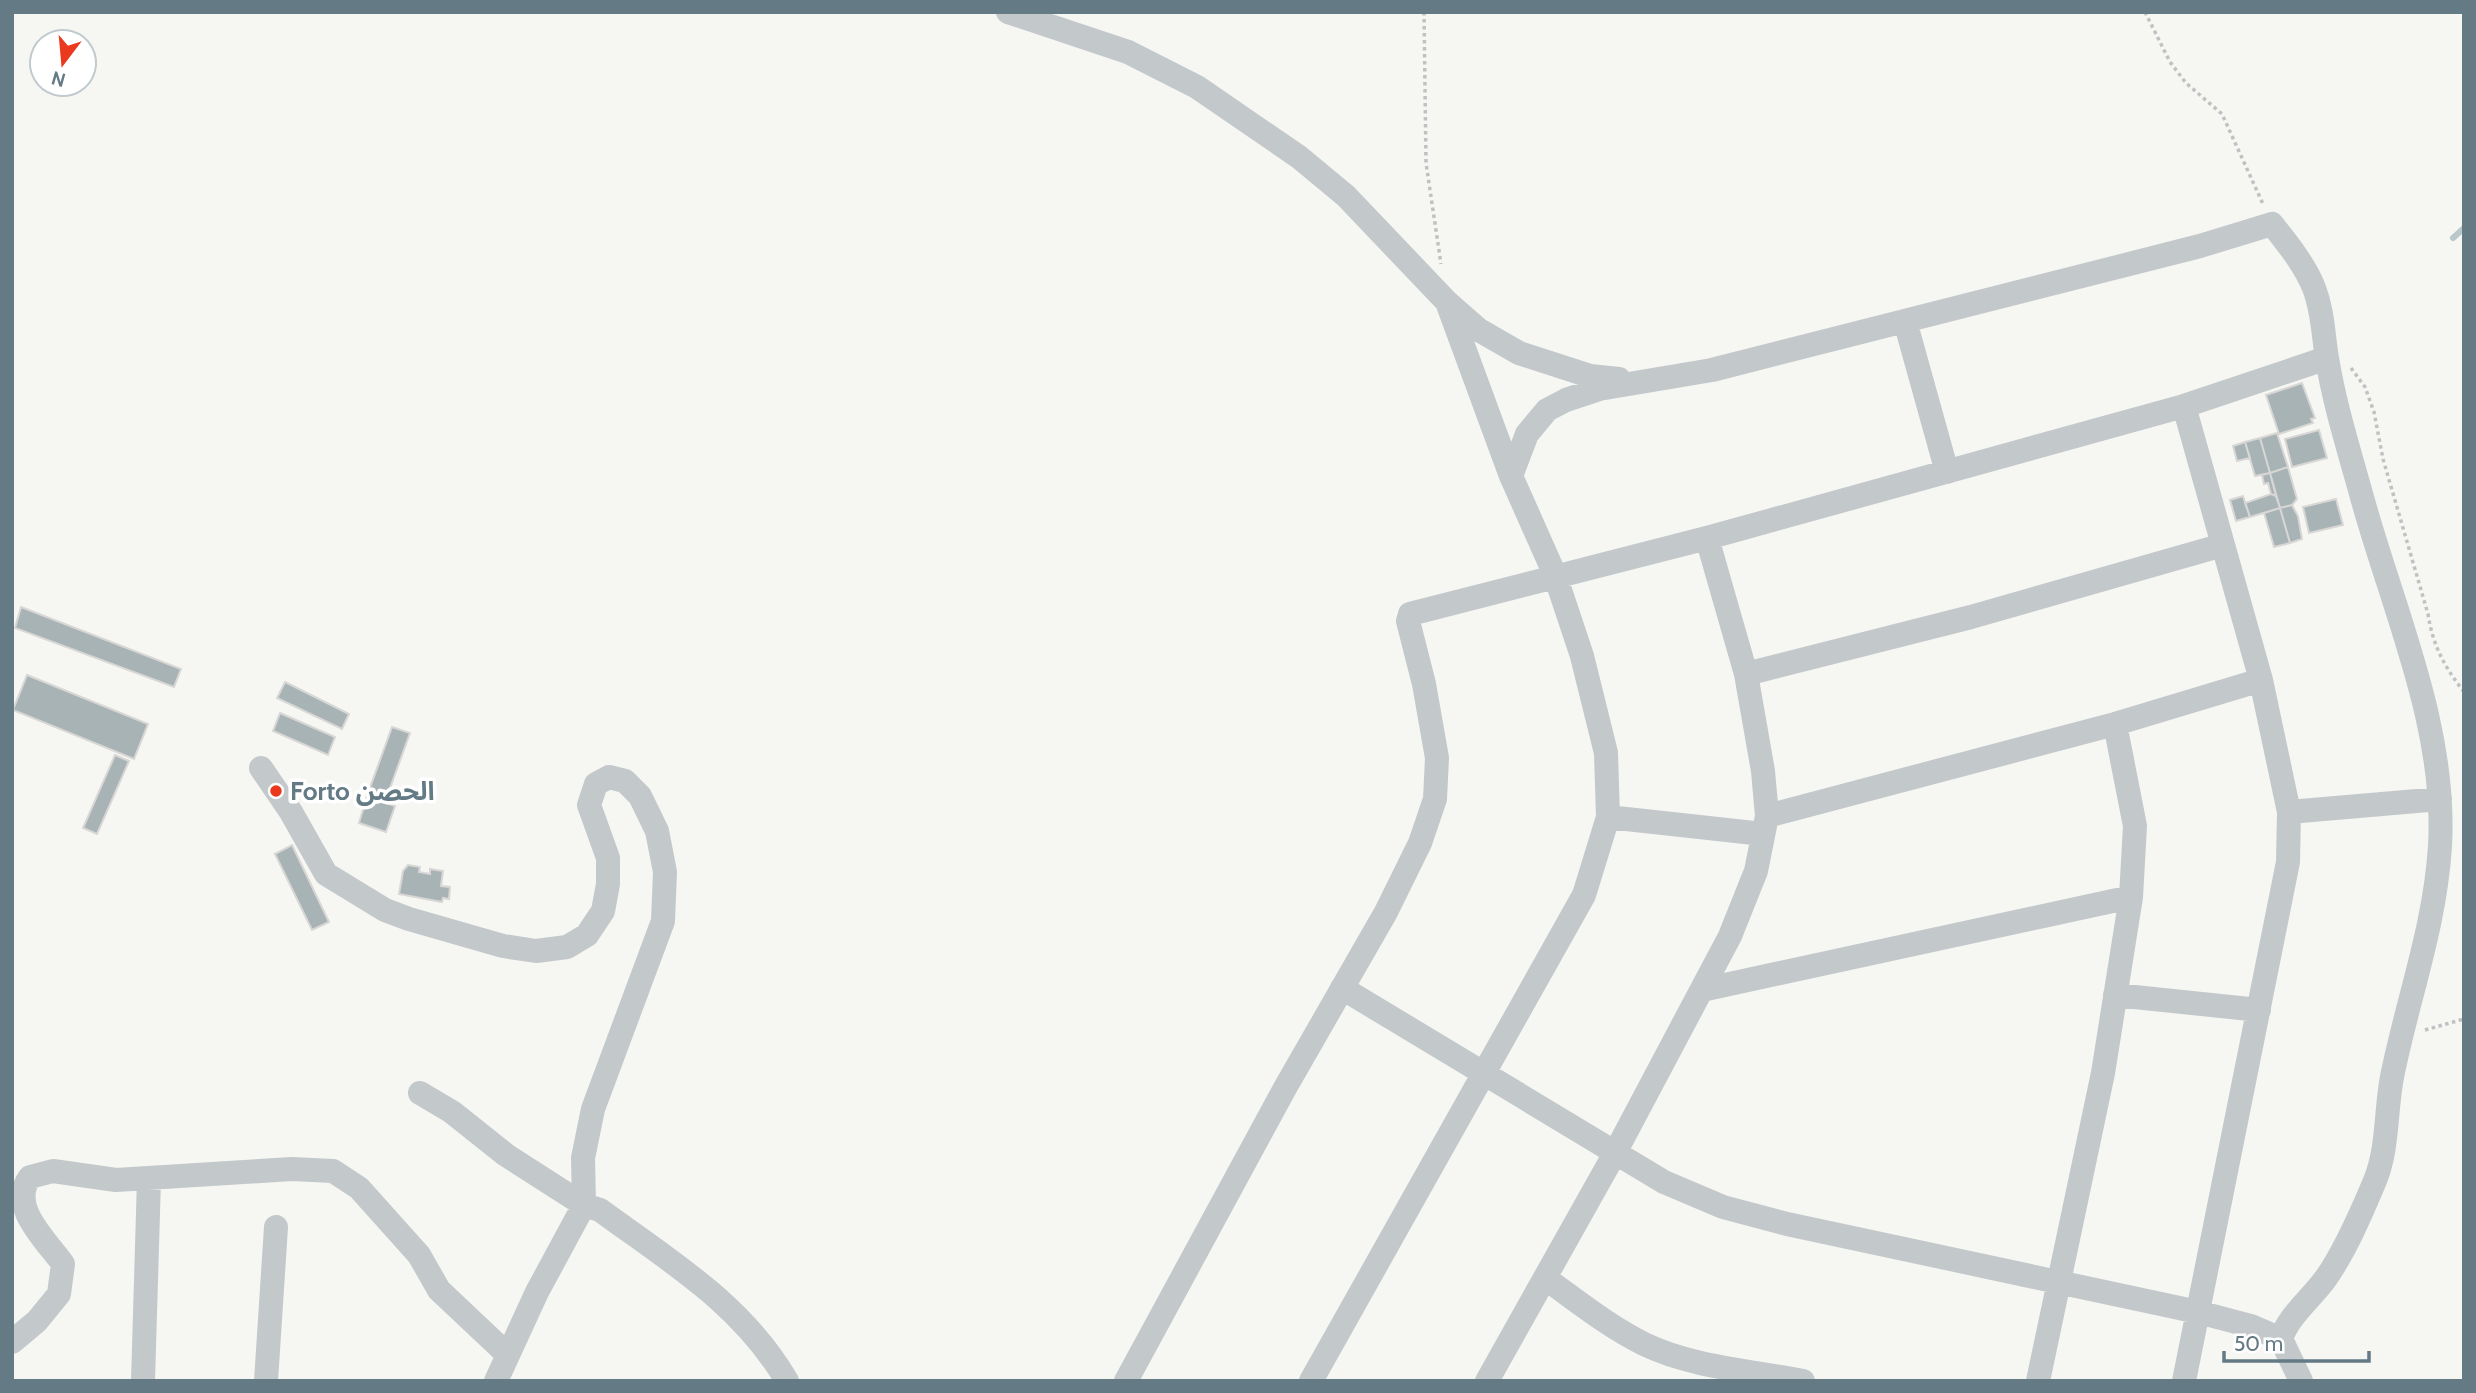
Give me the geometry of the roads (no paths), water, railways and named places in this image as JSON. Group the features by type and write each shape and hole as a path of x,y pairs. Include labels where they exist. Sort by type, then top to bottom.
{"street":[{"path":"1008,12 1128,52 1197,87 1299,157 1346,196 1447,302 1479,330 1520,353 1590,376 1639,382"},
{"path":"1511,476 1527,434 1546,410 1599,389 1712,370 2272,224 2314,287 2324,322 2327,358 2377,556 2431,727 2440,799 2440,847 2432,911 2422,965 2392,1074 2388,1119 2376,1180 2328,1275 2287,1323 2281,1339"},
{"path":"1311,1381 1584,895 1608,817 1606,753 1582,656 1555,575 1511,476 1447,302"},
{"path":"1905,321 1947,472"},
{"path":"1136,1377 1342,988 1386,912 1420,843 1435,799 1437,758 1424,684 1408,621 1410,614 1707,538 1947,472 2183,406 2327,358"},
{"path":"2183,406 2261,680 2289,813 2288,862 2184,1381"},
{"path":"1487,1381 1615,1153 1702,990 1730,936 1756,871 1765,825 1746,674 1707,538"},
{"path":"1746,674 1971,617 2223,545"},
{"path":"1608,817 1765,825 2261,680"},
{"path":"2038,1381 2103,1073 2131,897 2135,826 2115,724"},
{"path":"261,768 292,812 326,874 386,910 503,946 536,951 567,947 587,935 603,911 608,884 608,858 589,805 596,783 609,777 625,781 640,796 657,831 665,872 663,921 593,1109 583,1158 584,1205 537,1292 496,1381"},
{"path":"2289,813 2440,799"},
{"path":"1702,990 2131,897"},
{"path":"1342,988 1482,1075 1664,1182 1724,1207 1787,1224 2251,1325 2281,1339 2301,1381"},
{"path":"2115,995 2259,1010"},
{"path":"420,1093 452,1112 506,1155 584,1205 600,1210 737,1313 767,1346 787,1381"},
{"path":"12,1342 37,1321 59,1294 63,1264 24,1210 21,1193 30,1177 53,1171 116,1180 149,1180 292,1169 333,1171 359,1188 419,1255 439,1290 508,1355"},
{"path":"143,1381 149,1180"},
{"path":"266,1381 276,1227"},
{"path":"1545,1278 1604,1321 1646,1345 1688,1358 1788,1379"}],"waterway":[{"path":"2453,238 2464,228"}],"place":[{"name":"Forto الحصن","path":"276,791"}]}
